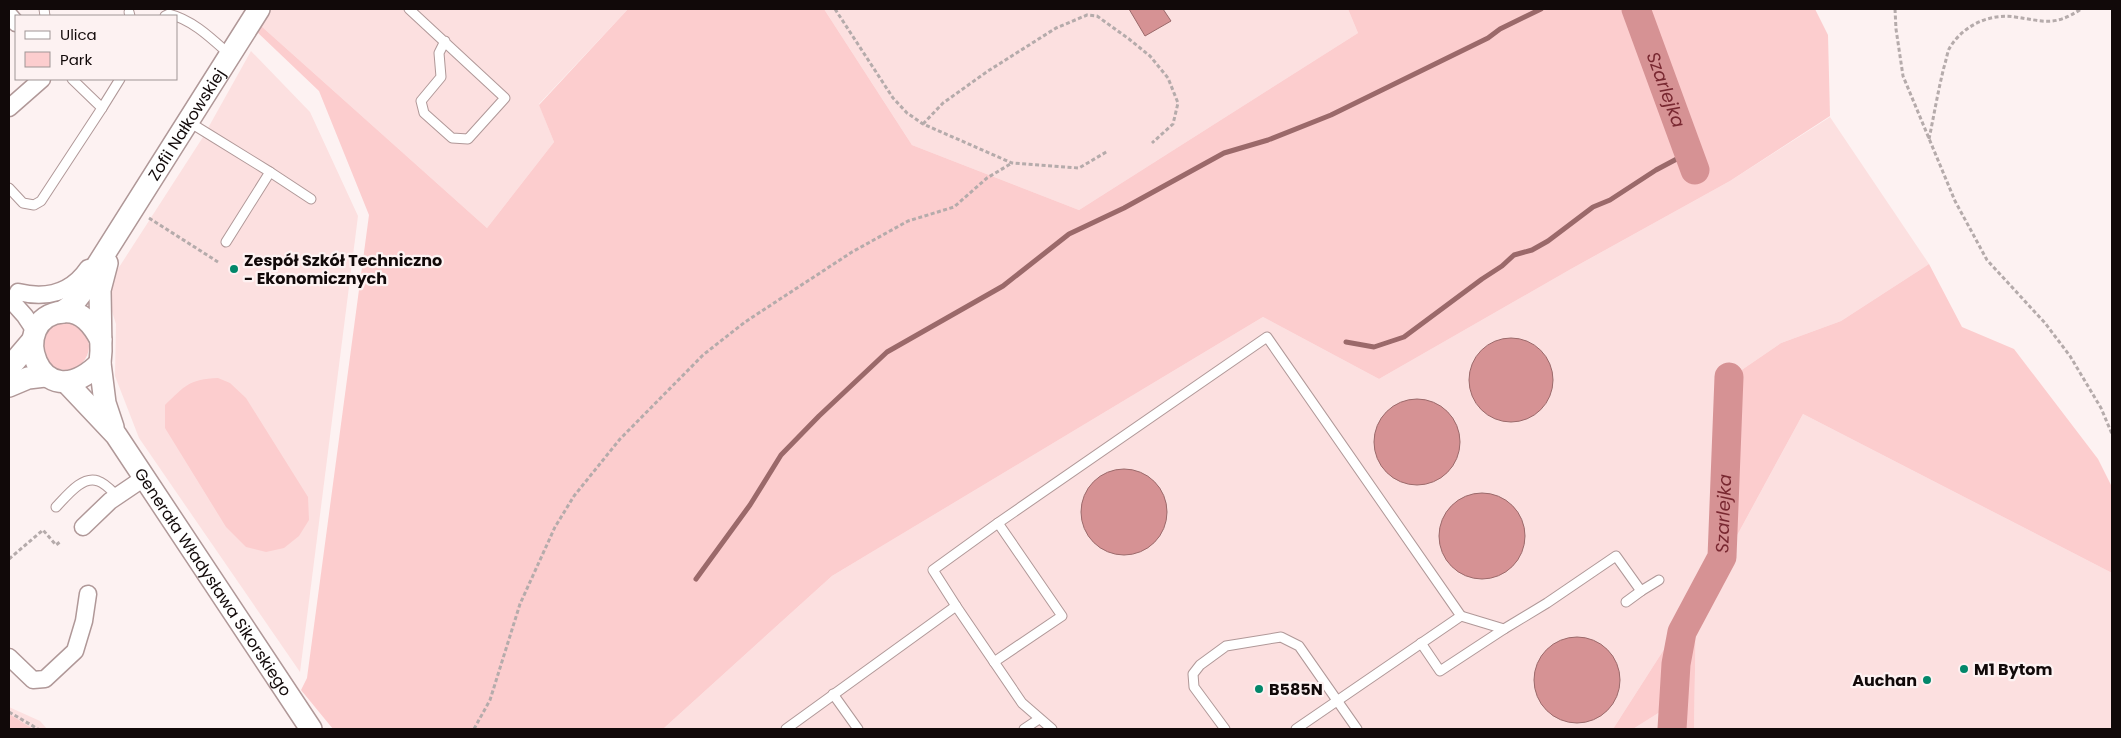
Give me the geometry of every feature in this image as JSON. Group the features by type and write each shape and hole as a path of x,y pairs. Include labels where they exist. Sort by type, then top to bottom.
{"street":[{"name":"Zofii Nałkowskiej","path":"115,239 259,9"},
{"path":"9,108 41,80"},
{"path":"12,292 43,296 58,293 73,285 97,256 115,239"},
{"path":"9,368 34,336 41,322 71,306 81,296 93,272 115,239"},
{"path":"115,239 100,290 100,363 105,403 116,435"},
{"path":"12,292 56,313 71,312 88,320 101,340"},
{"path":"12,292 34,336 33,354 45,376"},
{"path":"9,386 28,378 45,376 66,382 79,380 100,363"},
{"path":"66,382 116,435"},
{"name":"Generała Władysława Sikorskiego","path":"116,435 311,729"},
{"path":"83,527 118,496 144,478"},
{"path":"9,657 33,680 45,679 75,651 84,621 88,594"}],"lane":[{"path":"409,9 445,41 505,98 468,139 452,138 424,113 421,101 441,77 439,53 445,41"},
{"path":"178,16 182,17 230,55"},
{"path":"73,80 102,108"},
{"path":"9,188 23,203 34,205 41,201 119,80"},
{"path":"189,122 311,199"},
{"path":"226,242 270,172"},
{"path":"1052,729 1022,703 933,570 1267,337 1461,616 1504,629"},
{"path":"56,507 78,485 89,481 100,482 118,496"},
{"path":"994,662 1062,616 998,523"},
{"path":"1421,643 1440,672 1616,556 1641,592"},
{"path":"1626,602 1659,580"},
{"path":"786,729 956,606"},
{"path":"1296,729 1461,616"},
{"path":"1225,729 1194,687 1193,674 1200,665 1226,646 1281,637 1299,646 1357,729"},
{"path":"833,694 858,729"},
{"path":"1024,729 1039,719"}],"path":[{"path":"834,9 893,98 907,113 922,124 1012,163 1079,168 1108,151"},
{"path":"1895,9 1903,76 1955,201 1987,260 2045,323 2070,356 2101,408 2112,434"},
{"path":"1929,140 1949,50 1961,33 1991,17 2013,16 2051,22 2072,15 2081,9"},
{"path":"922,124 943,103 988,71 1056,28 1088,15 1097,16 1129,39 1150,56 1168,78 1178,103 1173,124 1152,144"},
{"path":"474,729 490,700 520,604 555,526 574,496 620,439 703,354 745,322 868,243 908,221 954,207 987,178 1012,163"},
{"path":"149,218 218,262"},
{"path":"9,559 43,530 56,545 62,541"},
{"path":"9,712 38,729"}],"shaded area":[{"path":"271,9 628,9 539,104 554,142 487,228 260,25"},
{"path":"824,9 1348,9 1358,33 1079,210 912,145"},
{"path":"1129,9 1163,9 1171,21 1145,36"},
{"path":"251,51 310,112 358,216 300,672 139,438 115,376 116,324 109,302 114,275 203,137"},
{"path":"1830,117 1929,264 1841,321 1781,343 1727,380 1712,557 1686,615 1613,729 663,729 832,576 1263,317 1379,379 1730,181"},
{"path":"1511,338 1527,341 1541,350 1550,364 1553,380 1550,396 1541,410 1527,419 1511,422 1495,419 1481,410 1472,396 1469,380 1472,364 1481,350 1495,341"},
{"path":"1417,399 1433,402 1441,406 1453,418 1457,426 1460,442 1457,458 1453,466 1441,478 1433,482 1417,485 1401,482 1393,478 1381,466 1377,458 1374,442 1377,426 1381,418 1393,406 1401,402"},
{"path":"1803,414 2112,573 2112,729 1694,729 1696,611"},
{"path":"1124,469 1140,472 1148,476 1160,488 1164,496 1167,512 1164,528 1160,536 1148,548 1140,552 1124,555 1108,552 1100,548 1088,536 1084,528 1081,512 1084,496 1088,488 1100,476 1108,472"},
{"path":"1482,493 1498,497 1512,506 1521,520 1525,536 1521,552 1512,566 1498,575 1482,579 1466,575 1452,566 1443,552 1439,536 1443,520 1452,506 1466,497"},
{"path":"1577,637 1594,640 1608,649 1617,663 1620,680 1617,697 1608,711 1594,720 1577,723 1560,720 1546,711 1537,697 1534,680 1537,663 1546,649 1560,640"},
{"path":"9,707 40,721 47,729 9,729"},
{"path":"1660,712 1658,729 1633,729"}],"green space":[{"path":"628,9 824,9 912,145 1079,210 1358,33 1348,9 1815,9 1828,35 1830,116 1730,181 1379,379 1263,317 832,576 663,729 333,729 301,690 307,678 369,215 319,91 256,31 260,25 487,228 554,142 539,105"},
{"path":"1929,264 1962,327 2014,349 2098,459 2112,487 2112,573 1803,414 1696,611 1694,729 1658,729 1660,712 1633,729 1613,729 1686,615 1712,557 1727,380 1781,343 1841,321"},
{"path":"60,322 70,322 79,326 85,332 88,337 88,355 79,366 70,370 60,370 51,366 45,360 41,351 41,341 45,332 51,326"},
{"path":"218,378 230,383 246,398 308,497 309,520 299,536 284,548 266,552 246,547 226,527 165,428 165,405 188,385 200,380"},
{"path":"9,714 33,729 9,729"}],"waterway":[{"path":"696,579 750,505 781,455 887,352 1003,286 1069,234 1124,208 1224,153 1268,140 1331,115 1488,38 1500,29 1541,9"},
{"name":"Szarlejka","path":"1636,9 1695,170"},
{"path":"1346,342 1374,347 1404,337 1502,266 1514,255 1532,250 1548,241 1593,207 1610,200 1656,170 1688,153"},
{"name":"Szarlejka","path":"1672,729 1676,664 1682,632 1722,557 1729,377"}],"place":[{"name":"Zespół Szkół Techniczno - Ekonomicznych","path":"234,269"},
{"name":"M1 Bytom","path":"1964,669"},
{"name":"Auchan","path":"1927,680"},
{"name":"B585N","path":"1259,689"}]}
